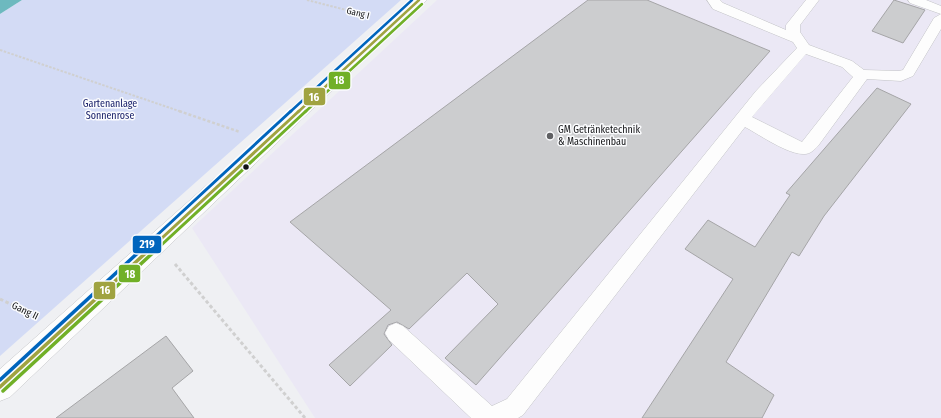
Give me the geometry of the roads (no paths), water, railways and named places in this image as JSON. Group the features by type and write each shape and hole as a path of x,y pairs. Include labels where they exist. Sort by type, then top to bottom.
{"main road":[{"path":"0,387 419,0"}],"lane":[{"path":"713,0 718,6 847,64 860,74 901,76 908,73 941,18"},
{"path":"800,43 793,32 793,24 813,0"},
{"path":"914,0 941,10"},
{"path":"396,333 484,414 494,418 515,407 530,390 743,119 800,43"},
{"path":"743,119 796,147 808,147 860,78 860,74"}],"water":[{"path":"0,0 22,0 0,14"}],"place":[{"name":"GM Getränketechnik & Maschinenbau","path":"550,136"}],"park label":[{"name":"Gartenanlage Sonnenrose","path":"110,110"}]}
